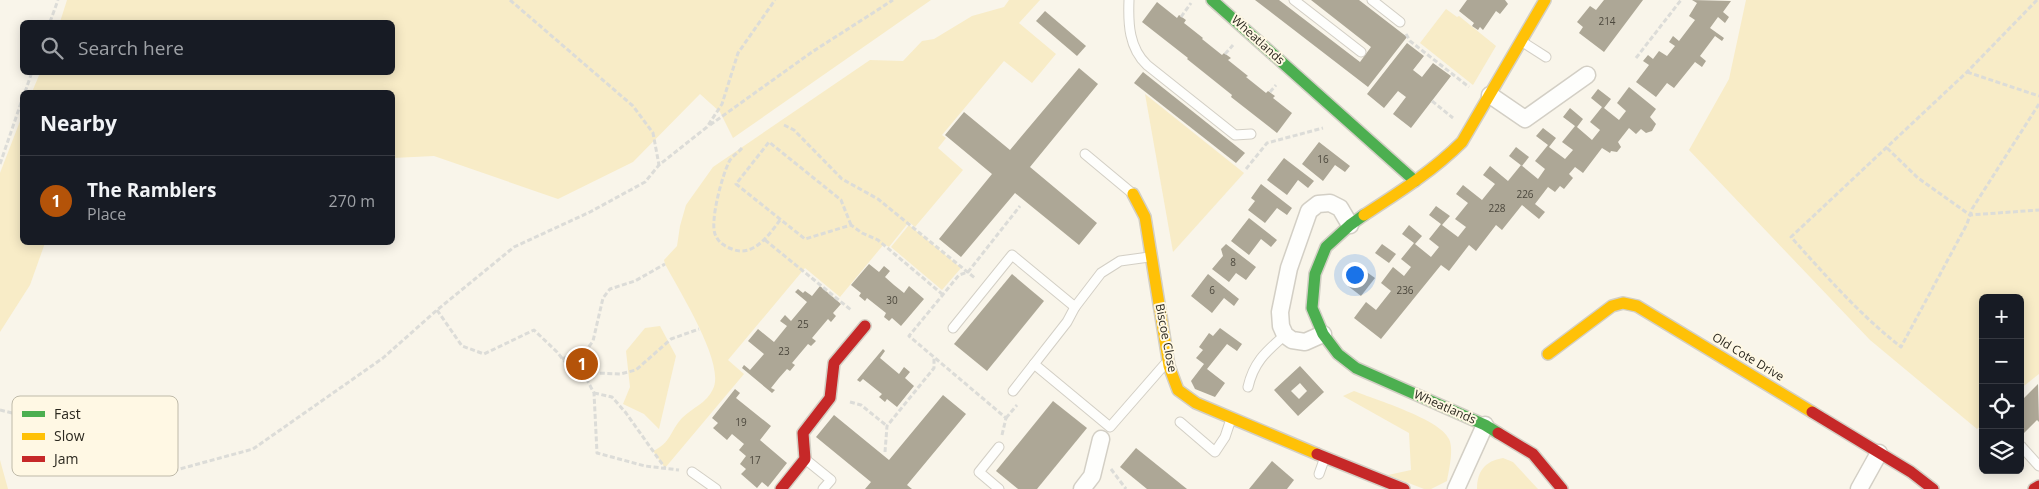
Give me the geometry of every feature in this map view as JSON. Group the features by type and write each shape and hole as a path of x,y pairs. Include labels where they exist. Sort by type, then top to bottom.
{"street":[{"name":"Wheatlands","path":"1212,0 1415,181"},
{"name":"Wheatlands","path":"1545,0 1462,142 1450,154 1415,181 1350,225 1326,247 1315,274 1312,308 1323,334 1338,354 1356,368 1485,425 1533,454 1562,489"},
{"path":"1488,98 1525,119 1587,75"},
{"name":"Biscoe Close","path":"1133,194 1145,217 1168,360 1178,390 1196,403 1404,489"},
{"path":"1323,334 1305,342 1292,340 1286,335 1281,326 1280,312 1289,268 1309,211 1318,204 1330,202 1340,208 1350,225"},
{"name":"Old Cote Drive","path":"1548,354 1612,306 1623,303 1637,306 1911,472 1933,489"},
{"path":"781,489 805,459 803,433 830,398 834,364 865,326"},
{"path":"1456,489 1485,425"},
{"path":"1082,489 1092,476 1105,433"},
{"path":"1859,489 1879,453"},
{"path":"2034,489 2039,486"}],"lane":[{"path":"1129,0 1128,21 1137,55 1147,66 1235,135 1251,134"},
{"path":"1294,0 1360,52"},
{"path":"1372,0 1400,22"},
{"path":"1521,41 1546,57"},
{"name":"Biscoe Close","path":"1085,154 1133,194"},
{"path":"953,328 1012,255 1074,307"},
{"path":"1013,391 1067,322 1074,307 1101,273 1120,261 1151,256"},
{"path":"1248,387 1252,372 1263,355 1286,335"},
{"path":"1034,364 1105,433 1168,360"},
{"path":"1180,422 1215,452 1225,437 1231,418"},
{"path":"999,447 979,472 999,489"},
{"path":"2024,450 2039,466"},
{"path":"1319,474 1325,457"},
{"path":"805,459 831,480 824,489"},
{"path":"692,472 716,489"}],"path":[{"path":"51,20 58,0"},
{"path":"510,0 632,106 652,133 659,165"},
{"path":"707,127 722,104 738,53 775,0"},
{"path":"178,469 253,449 383,358 437,310 514,247 590,212 645,182 659,165 707,127 812,52 894,0"},
{"path":"1181,17 1194,0"},
{"path":"1636,58 1681,0"},
{"path":"2036,0 1968,72 1791,237 1855,308 1876,328 1901,347 1967,224 1972,209 2039,104"},
{"path":"1400,22 1410,42 1488,98"},
{"path":"1968,72 2039,96"},
{"path":"26,90 31,75"},
{"path":"1432,101 1469,131"},
{"path":"0,164 20,106"},
{"path":"1246,169 1267,143 1335,125 1342,116"},
{"path":"784,125 794,130 842,179 878,199 968,272"},
{"path":"851,225 805,239 736,184 769,142 841,200 851,225 862,233 878,240 942,294"},
{"path":"742,148 730,160 724,175 714,220 715,234 720,242 736,251 747,251 765,240 780,220"},
{"path":"1887,148 1918,178 1970,215 2039,210"},
{"path":"1006,418 909,336 959,275 968,272 1020,206"},
{"path":"765,240 847,306 865,326"},
{"path":"562,359 586,349 592,341 602,298 610,289 635,281 665,264"},
{"path":"437,310 462,346 484,354 534,330 574,373 586,378 594,393 597,453 645,466 692,472"},
{"path":"586,378 596,373 620,374 636,370 671,339 699,329"},
{"path":"885,452 887,426 934,368 934,357"},
{"path":"594,393 612,397 626,413 665,468"},
{"path":"830,398 860,405 887,426"},
{"path":"999,447 1006,418 1018,403"}],"shaded area":[{"path":"67,0 931,0 733,138 720,112 700,94 633,162 558,199 434,156 395,158 395,90 33,90 39,75 395,75 395,20 61,20"},
{"path":"1009,0 1040,0 1019,23 1056,54 1032,83 1004,61 942,135 946,138 938,148 963,170 915,227 909,222 889,247 884,244 840,297 805,268 728,360 744,374 665,468 653,451 667,440 686,414 707,398 713,389 715,377 713,362 699,326 664,260 677,246 686,205 713,167 870,60 903,61 922,41 934,39 972,16 1004,7"},
{"path":"1746,0 2039,0 2039,374 2024,386 2024,294 1979,294 1979,427 1977,429 1870,340 1689,150 1729,79"},
{"path":"1446,9 1457,17 1459,16 1496,46 1473,85 1420,43"},
{"path":"1145,94 1244,173 1173,252"},
{"path":"20,121 20,245 44,245 30,285 0,332 0,173"},
{"path":"909,225 961,268 942,290 891,247"},
{"path":"660,326 676,356 659,429 644,414 623,404 630,387 626,351 645,328"},
{"path":"1354,391 1421,417 1443,432 1449,439 1451,448 1447,481 1431,489 1424,489 1388,475 1411,470 1409,433 1343,396"},
{"path":"1503,458 1513,462 1538,489 1477,489 1480,472 1483,468 1497,459"},
{"path":"0,460 8,489 0,489"}],"building":[{"path":"1255,0 1279,0 1360,62 1371,47 1311,0 1359,0 1407,37 1368,87"},
{"path":"1467,0 1505,0 1508,4 1500,14 1496,11 1483,30 1480,27 1478,30 1472,26 1474,23 1459,11"},
{"path":"1604,0 1643,0 1604,52 1579,33 1583,27 1577,22 1590,6 1596,10"},
{"path":"1692,0 1731,1 1723,12 1729,17 1725,23 1718,17 1710,28 1724,38 1722,41 1715,36 1700,56 1706,61 1702,67 1695,62 1674,88 1667,83 1656,97 1636,82 1649,65 1643,61 1648,55 1653,59 1659,51 1667,56 1675,46 1669,42 1673,36 1679,41 1695,20 1689,16 1697,3"},
{"path":"1157,2 1177,18 1179,15 1186,20 1184,23 1202,39 1222,55 1224,53 1231,58 1228,60 1248,76 1246,77 1266,93 1268,91 1275,96 1273,98 1292,113 1277,133 1142,22"},
{"path":"1045,11 1086,46 1077,56 1036,21"},
{"path":"1407,43 1424,56 1413,70 1422,77 1433,63 1451,76 1411,128 1393,114 1406,97 1398,91 1384,108 1367,94"},
{"path":"1079,68 1098,84 1030,167 1097,223 1079,245 1015,193 961,257 939,239 992,174 945,135 964,112 1010,150"},
{"path":"1143,72 1245,153 1236,163 1134,83"},
{"path":"1629,87 1656,109 1650,117 1656,124 1652,131 1646,133 1641,129 1636,134 1629,128 1618,142 1621,147 1617,152 1611,151 1610,153 1602,148 1583,173 1575,167 1569,174 1573,178 1564,189 1560,186 1555,192 1548,187 1535,204 1545,212 1539,219 1522,205 1502,230 1496,225 1476,251 1469,245 1449,271 1441,265 1381,339 1354,318 1366,302 1376,310 1391,291 1381,283 1393,267 1404,276 1411,267 1401,259 1414,243 1402,234 1409,225 1422,236 1415,244 1431,257 1439,247 1429,239 1441,224 1429,215 1436,206 1450,216 1442,225 1458,237 1466,227 1455,219 1468,203 1456,194 1463,185 1482,200 1495,184 1483,175 1490,166 1508,181 1521,165 1538,179 1545,169 1535,161 1548,145 1536,136 1543,128 1556,138 1549,147 1565,159 1573,150 1562,142 1575,126 1563,117 1570,108 1583,119 1577,127 1592,140 1600,130 1590,122 1602,107 1591,98 1598,89 1611,99 1604,108 1619,120 1626,111 1617,103"},
{"path":"1319,142 1350,166 1345,172 1335,165 1323,181 1302,164"},
{"path":"1516,147 1529,157 1522,166 1509,156"},
{"path":"1284,158 1314,181 1308,188 1298,180 1287,195 1267,180"},
{"path":"1261,184 1292,208 1287,215 1277,208 1265,223 1248,210 1255,201 1251,198"},
{"path":"1249,218 1277,240 1271,247 1261,239 1249,255 1231,241"},
{"path":"1226,244 1256,267 1246,280 1236,273 1229,282 1212,269 1223,256 1221,249"},
{"path":"1382,244 1396,254 1389,263 1375,253"},
{"path":"869,264 879,272 884,266 890,271 885,277 894,285 904,293 909,286 924,299 901,326 892,318 889,321 884,317 886,313 867,298 865,301 859,296 861,293 851,285"},
{"path":"1361,268 1375,278 1361,296 1348,286"},
{"path":"1012,274 1044,301 987,371 954,344"},
{"path":"1208,274 1239,299 1234,306 1224,298 1212,313 1191,296"},
{"path":"820,286 841,304 833,313 836,316 831,322 828,319 812,338 816,341 811,346 808,344 792,363 795,365 790,371 787,369 779,378 771,388 775,390 772,393 742,368 744,365 750,370 764,354 748,341 758,329 774,342 787,326 780,321 785,315 791,321 807,302 795,292 798,289 812,296"},
{"path":"1220,328 1242,344 1237,351 1227,344 1207,369 1225,383 1215,397 1195,389 1191,381 1204,364 1196,358 1203,350 1199,347 1209,333 1213,336"},
{"path":"883,349 885,351 880,358 899,374 904,367 910,372 905,378 914,386 897,407 887,399 885,402 879,397 882,394 863,379 860,382 857,380"},
{"path":"1300,366 1324,392 1298,416 1274,390","holes":["1300,383 1307,391 1299,399 1291,391"]},
{"path":"2038,384 2039,422 2037,420 2024,433 2024,429 2024,398"},
{"path":"735,389 740,393 736,398 771,426 760,440 787,463 768,487 762,482 757,488 741,474 746,469 740,464 746,456 739,450 744,444 732,434 727,440 713,428 718,423 712,418"},
{"path":"943,395 966,414 907,485 912,489 865,489 871,482 816,437 834,415 889,460"},
{"path":"1053,401 1087,428 1037,489 1018,489 996,471"},
{"path":"1136,448 1187,489 1147,489 1120,467"},
{"path":"1272,461 1294,480 1287,489 1249,489"}],"traffic: fast":[{"path":"1212,0 1415,181"},
{"path":"1364,215 1326,247 1315,274 1312,308 1323,334 1338,354 1356,368 1485,425 1498,433"}],"traffic: slow":[{"path":"1364,215 1427,172 1462,142 1545,0"},
{"path":"1133,194 1145,217 1169,366 1178,390 1196,403 1317,454"},
{"path":"1548,354 1612,306 1623,303 1637,306 1812,412"}],"traffic: jam":[{"path":"781,489 805,459 803,433 830,398 834,363 865,326"},
{"path":"1812,412 1911,472 1933,489"},
{"path":"1498,433 1533,454 1562,489"},
{"path":"1317,454 1404,489"},
{"path":"2034,489 2039,486"}],"place":[{"name":"The Ramblers","path":"582,364"}]}
